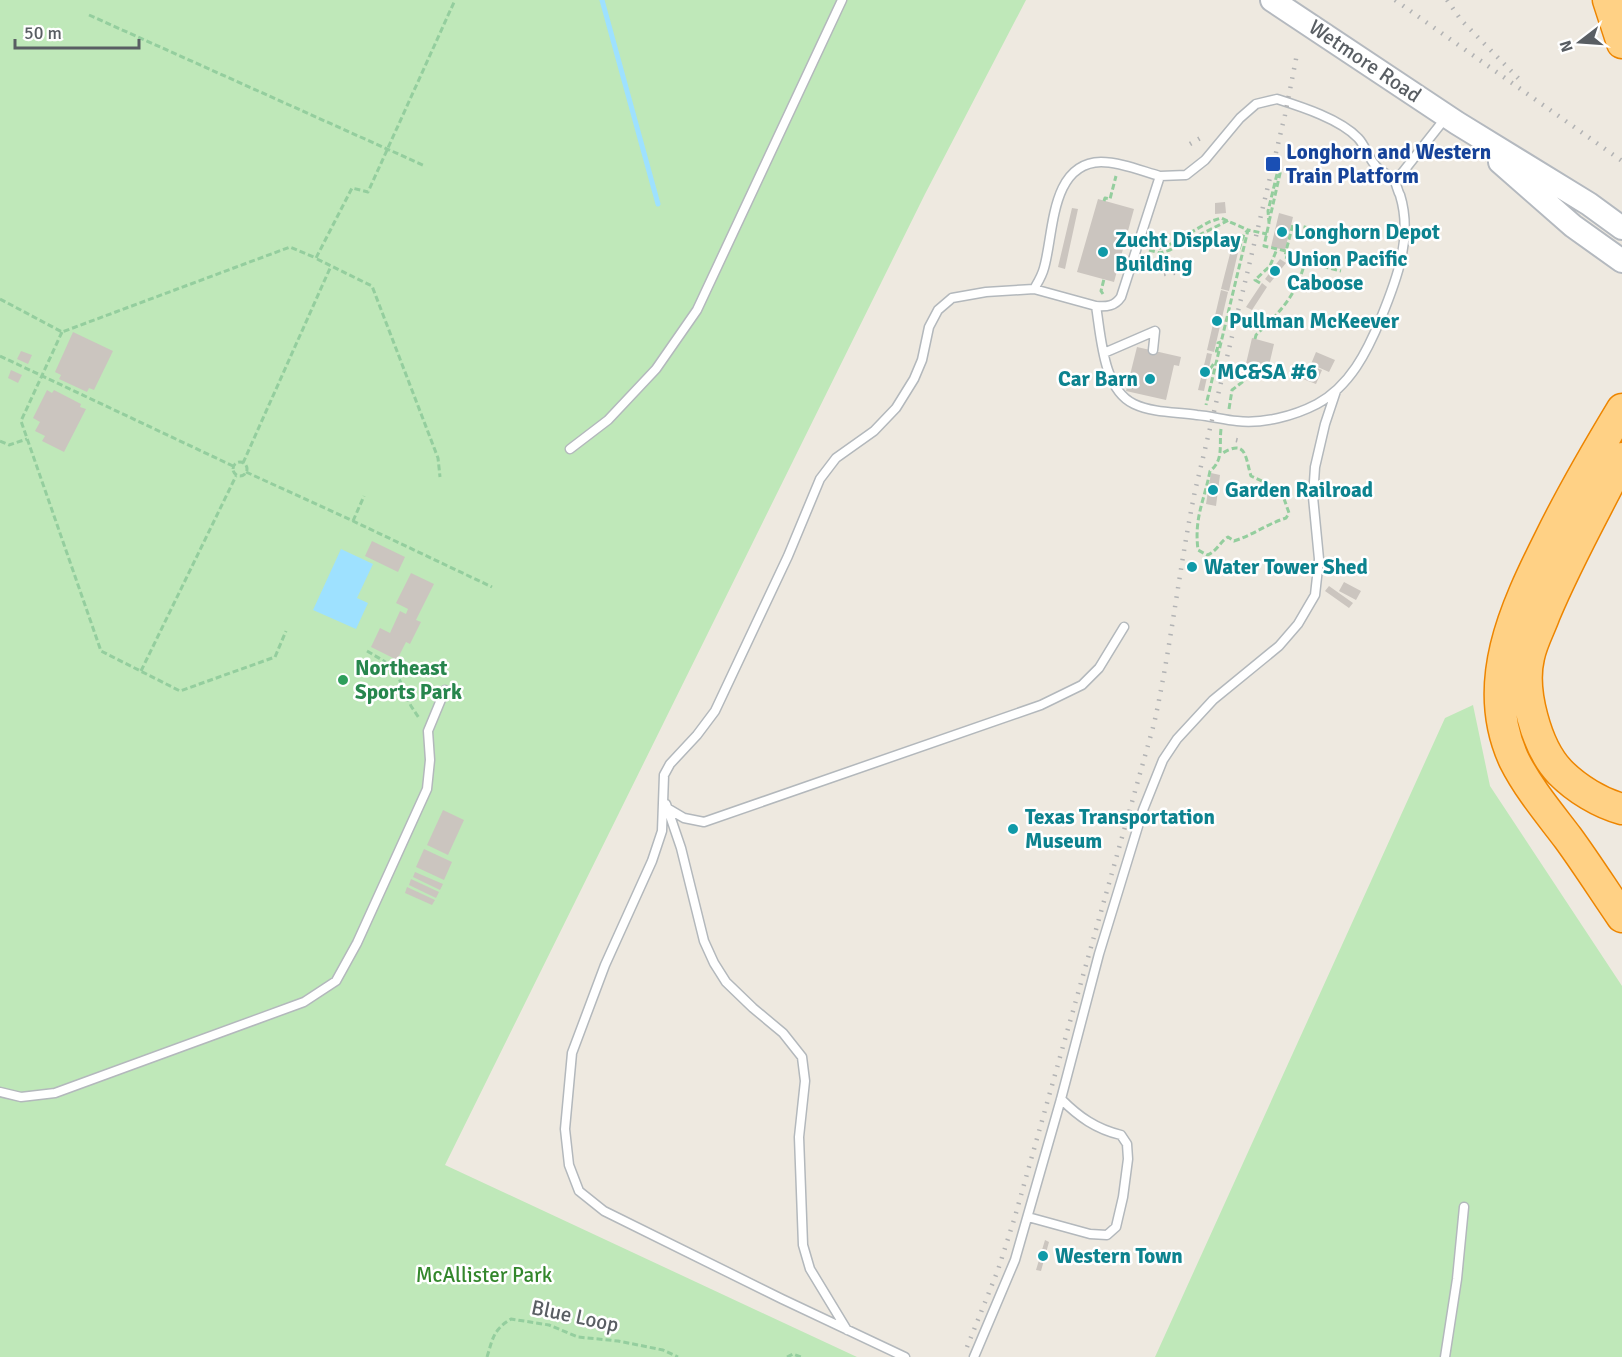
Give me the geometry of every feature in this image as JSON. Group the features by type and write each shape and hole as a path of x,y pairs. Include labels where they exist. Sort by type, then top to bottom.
{"highway":[{"path":"1608,0 1622,43"},
{"path":"1622,409 1587,466 1513,619 1503,653 1499,704 1507,741 1526,782 1622,917"},
{"path":"1622,459 1554,593 1529,656 1527,675 1529,704 1536,729 1559,772 1606,804 1622,809"}],"main road":[{"name":"Wetmore Road","path":"1272,0 1452,119 1589,204 1622,228"},
{"name":"Wetmore Road","path":"1452,119 1573,226 1622,261"}],"lane":[{"path":"570,449 608,420 656,369 697,310 842,0"},
{"path":"1034,289 1044,269 1059,196 1068,178 1078,170 1101,162 1160,176 1186,176 1205,160 1240,118 1256,104 1276,99 1345,125 1360,139 1376,166 1395,182 1406,215 1403,252 1396,278 1371,342 1357,367 1336,391 1316,404 1287,416 1263,421 1238,422 1134,404 1120,394 1112,380 1104,353 1096,306"},
{"path":"1395,182 1452,119"},
{"path":"905,1357 604,1210 579,1191 569,1165 565,1129 572,1053 605,965 652,861 662,831 664,775 670,764 697,735 715,711 788,556 820,479 836,458 874,431 896,408 918,369 929,327 938,310 952,298 1034,289 1096,306 1111,306 1118,302 1160,176"},
{"path":"1104,353 1155,331 1153,350"},
{"path":"974,1357 1016,1260 1099,954 1143,810 1163,760 1183,732 1213,700 1279,646 1298,624 1315,595 1319,559 1313,497 1315,467 1325,424 1336,391"},
{"path":"1140,406 1143,395"},
{"path":"667,808 684,818 704,822 1041,705 1082,685 1099,668 1124,627"},
{"path":"0,1092 21,1097 56,1093 304,1002 336,981 357,943 427,789 430,760 428,730 445,690"},
{"path":"663,798 681,849 705,941 714,963 726,982 783,1033 802,1057 805,1082 799,1137 803,1245 810,1269 847,1330"},
{"path":"1028,1216 1090,1234 1107,1235 1116,1227 1123,1197 1128,1159 1127,1144 1121,1135 1086,1122 1061,1099"},
{"path":"1445,1357 1457,1279 1464,1207"}],"path":[{"path":"316,258 352,188 368,192 455,0"},
{"path":"89,15 425,166"},
{"path":"1104,201 1105,198 1110,199 1118,165"},
{"path":"1281,169 1264,246 1286,251"},
{"path":"1269,223 1268,211 1277,174"},
{"path":"1221,213 1223,218"},
{"path":"1148,244 1160,248 1167,246 1209,222 1223,218 1248,230 1267,234"},
{"path":"1147,249 1160,253 1170,250 1229,220"},
{"path":"1341,271 1285,257 1293,224 1350,238"},
{"path":"1239,249 1244,234 1248,230"},
{"path":"1203,416 1248,230"},
{"path":"286,632 275,657 180,691 101,651 21,421 62,332 290,247 372,286 438,459 440,477"},
{"path":"1260,284 1255,280 1270,266 1277,249"},
{"path":"1274,258 1279,260"},
{"path":"1255,339 1256,335 1294,293 1305,262"},
{"path":"243,462 331,266"},
{"path":"1261,274 1265,278"},
{"path":"0,299 62,332"},
{"path":"1215,351 1218,343 1221,342"},
{"path":"0,356 233,466"},
{"path":"1210,369 1216,361"},
{"path":"1221,454 1230,448 1244,451 1251,476 1281,490 1289,513 1286,518 1272,522 1245,537 1234,541 1228,537 1224,539 1220,548 1207,555 1198,550 1197,516 1205,495 1210,471 1217,465 1221,454 1220,442 1233,390 1245,380 1249,369"},
{"path":"0,441 9,445 27,439"},
{"path":"236,476 232,471 233,466 238,462 243,462"},
{"path":"243,462 247,468 246,472"},
{"path":"236,476 241,476 246,472"},
{"path":"246,472 492,587"},
{"path":"141,671 236,476"},
{"path":"353,521 364,496"},
{"path":"368,651 394,667 411,706 428,730"},
{"name":"Blue Loop","path":"487,1357 499,1326 511,1319 549,1325 578,1337 618,1341 663,1350 678,1357"},
{"path":"787,1357 793,1354 801,1357"}],"green space":[{"name":"Northeast Sports Park","path":"0,0 1026,0 925,194 445,1165 857,1357 0,1357"},
{"path":"1473,705 1490,786 1622,986 1622,1357 1155,1357 1445,718"}],"water":[{"path":"341,549 373,564 357,598 368,603 356,629 313,610"}],"building":[{"name":"Zucht Display Building","path":"1098,199 1134,209 1114,282 1077,272"},
{"path":"1225,202 1226,213 1215,214 1215,203"},
{"path":"1072,208 1078,209 1065,269 1058,267"},
{"name":"Longhorn Depot","path":"1279,213 1293,217 1285,250 1271,247"},
{"path":"1232,246 1239,248 1229,291 1221,289"},
{"name":"Union Pacific Caboose","path":"1280,259 1286,263 1270,283 1265,279"},
{"path":"1262,283 1267,287 1252,310 1246,307"},
{"name":"Pullman McKeever","path":"1221,290 1228,292 1214,352 1207,350"},
{"path":"73,332 113,351 94,390 89,388 87,392 59,379 61,375 55,372"},
{"path":"1252,338 1274,344 1267,374 1245,368"},
{"name":"Car Barn","path":"1137,347 1181,357 1179,366 1174,365 1166,400 1126,391"},
{"path":"21,351 32,355 28,364 17,359"},
{"path":"1316,352 1335,360 1329,372 1311,364"},
{"name":"MC&SA #6","path":"1207,353 1212,354 1204,391 1198,390"},
{"path":"1309,365 1322,370 1316,384 1303,379"},
{"path":"11,370 22,375 18,383 8,378"},
{"path":"47,390 52,393 54,390 86,409 64,452 42,441 45,436 35,431 40,422 33,418"},
{"name":"Garden Railroad","path":"1211,473 1220,475 1216,506 1206,504"},
{"path":"372,541 405,557 398,572 365,556"},
{"name":"Water Tower Shed","path":"1192,561 1198,567 1192,573 1186,567"},
{"path":"411,573 434,584 416,620 421,622 410,644 406,642 397,660 371,647 380,628 390,633 400,611 406,614 408,609 396,603"},
{"path":"1344,582 1361,591 1356,600 1339,591"},
{"path":"1329,586 1353,603 1349,608 1325,591"},
{"path":"443,810 464,820 448,855 427,845"},
{"path":"424,849 452,862 444,880 416,867"},
{"path":"415,872 443,884 440,890 413,877"},
{"path":"411,879 439,892 436,898 409,885"},
{"path":"407,887 435,900 432,905 405,893"},
{"name":"Western Town","path":"1045,1240 1049,1242 1041,1271 1036,1270"}],"waterway":[{"path":"602,0 658,204"}],"railway":[{"path":"1395,0 1622,161"},
{"path":"1447,0 1461,20 1522,82"},
{"path":"967,1347 998,1270 1014,1220 1154,724 1195,491 1285,115 1297,54"},
{"path":"1190,144 1202,137"},
{"path":"1164,274 1182,272"},
{"path":"1236,440 1245,442"}],"place":[{"name":"Longhorn and Western Train Platform","path":"1273,164"},
{"name":"Longhorn Depot","path":"1282,232"},
{"name":"Zucht Display Building","path":"1103,252"},
{"name":"Union Pacific Caboose","path":"1275,271"},
{"name":"Pullman McKeever","path":"1217,321"},
{"name":"MC&SA #6","path":"1205,372"},
{"name":"Car Barn","path":"1150,379"},
{"name":"Garden Railroad","path":"1213,490"},
{"name":"Water Tower Shed","path":"1192,567"},
{"name":"Northeast Sports Park","path":"343,680"},
{"name":"Texas Transportation Museum","path":"1013,829"},
{"name":"Western Town","path":"1043,1256"}],"park label":[{"name":"McAllister Park","path":"484,1275"}]}
